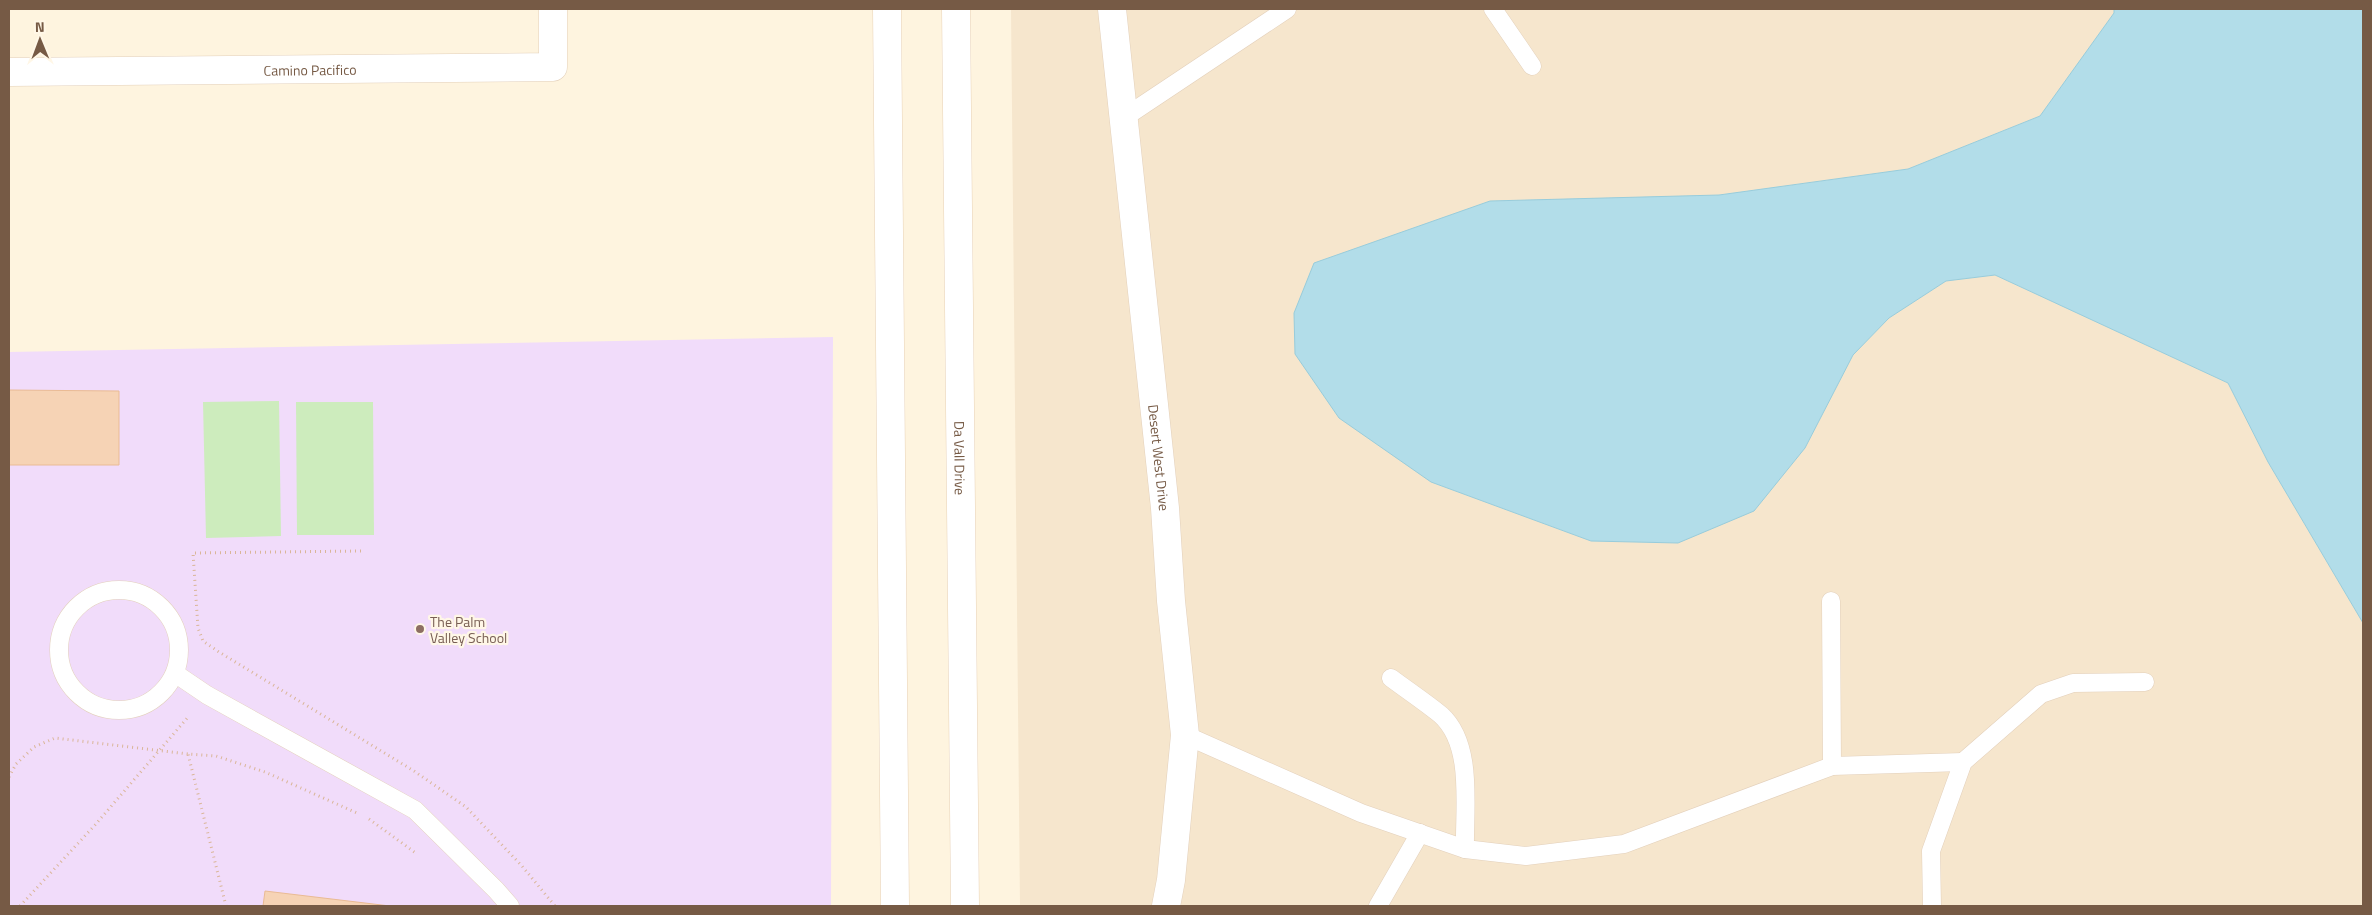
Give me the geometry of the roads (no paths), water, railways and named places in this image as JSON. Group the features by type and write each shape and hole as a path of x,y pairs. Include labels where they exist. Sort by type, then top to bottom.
{"main road":[{"name":"Camino Pacifico","path":"9,72 553,67 553,9"},
{"path":"887,9 895,906"},
{"name":"Da Vall Drive","path":"956,9 965,906"},
{"name":"Desert West Drive","path":"1112,9 1122,119 1166,508 1171,602 1185,735 1171,880 1166,906"}],"lane":[{"path":"1122,119 1287,9"},
{"path":"1493,9 1532,66"},
{"path":"110,590 131,591 150,598 164,609 174,623 179,639 180,657 176,674 165,691 148,704 128,711 107,710 87,702 72,688 62,670 58,649 62,629 73,610 90,598 110,590"},
{"path":"1831,601 1832,766"},
{"path":"176,674 207,695 415,810 510,906"},
{"path":"1391,678 1442,716 1455,733 1464,758 1465,849"},
{"path":"1932,906 1930,851 1963,762 2042,694 2074,683 2145,682"},
{"path":"1185,735 1361,813 1465,849 1526,856 1624,844 1832,766 1963,762"},
{"path":"1378,906 1420,833"}],"water":[{"path":"2114,9 2363,9 2363,623 2268,462 2228,383 1995,275 1946,281 1889,318 1853,355 1805,448 1754,511 1678,543 1591,541 1431,482 1339,418 1295,354 1294,313 1314,263 1490,201 1719,195 1908,169 2040,116 2114,13"}],"place":[{"name":"The Palm Valley School","path":"420,629"}]}
